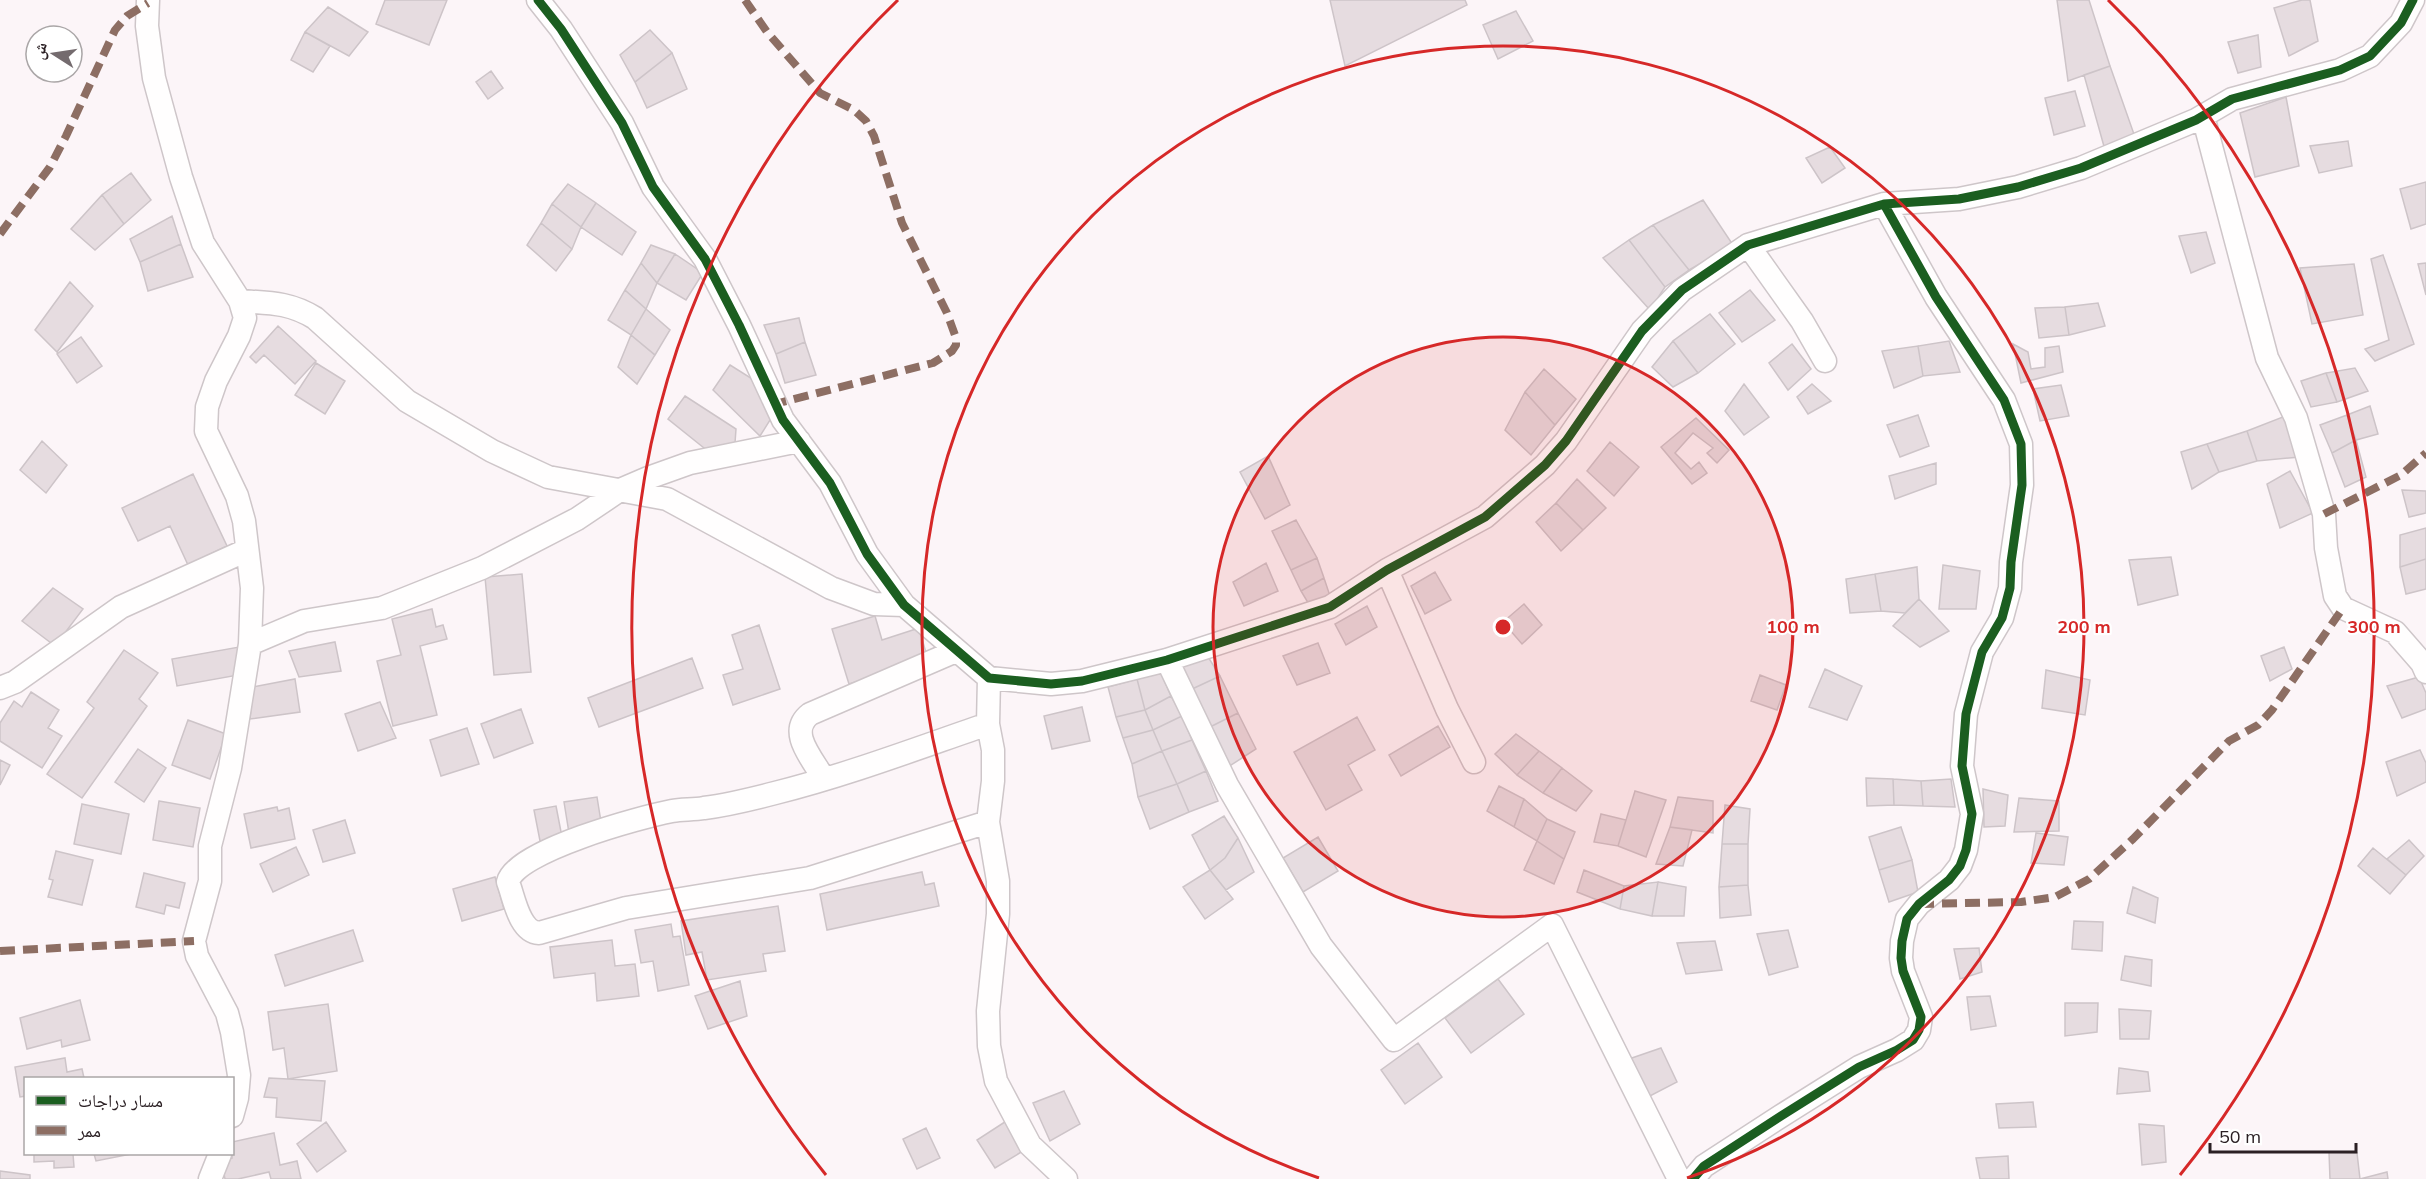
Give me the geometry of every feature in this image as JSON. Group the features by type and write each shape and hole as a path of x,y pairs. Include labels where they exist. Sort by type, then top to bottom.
{"street":[{"path":"148,0 147,26 154,78 182,177 203,243 240,301 245,318 239,336 216,381 207,407 206,431 237,495 244,521 252,588 250,644 230,768 210,846 210,881 194,941 197,956 227,1013 232,1032 238,1075 234,1109"},
{"path":"538,0 561,29 622,123 653,187 705,259 783,420 830,483 867,554 904,605 988,678 1051,684 1082,681 1167,660 1330,607 1388,570 1485,518 1545,465 1582,419 1642,331 1682,290 1748,244 1884,204 1959,199 2018,187 2081,168 2203,116 2232,99 2340,70 2370,56 2401,23 2413,0"},
{"path":"2203,116 2267,358 2296,417 2324,514 2326,548 2335,596 2343,608 2394,632 2422,663 2426,672"},
{"path":"1693,1179 1704,1166 1859,1067 1913,1040 1919,1030 1922,1017 1903,971 1901,958 1907,919 1919,904 1949,880 1960,866 1966,850 1972,814 1962,766 1966,714 1982,652 2002,618 2010,588 2011,562 2022,484 2021,444 2004,400 1936,297 1884,204"},
{"path":"1748,244 1802,321 1825,361"},
{"path":"240,301 287,304 302,310 315,318 407,401 492,451 548,477 666,499 831,588 874,604 904,605"},
{"path":"250,644 304,621 382,608 482,568 577,519 620,490 648,478 690,463 799,441"},
{"path":"0,688 15,682 121,607 248,550"},
{"path":"1388,570 1447,709 1474,762"},
{"path":"824,779 801,739 799,729 802,720 810,714 956,651"},
{"path":"1167,660 1227,785 1321,946 1394,1040 1552,926 1679,1179"},
{"path":"988,678 988,724 993,750 993,781 988,822 998,881 998,914 988,1011 988,1046 996,1081 1030,1145 1066,1179"},
{"path":"988,724 775,793 704,808 675,810 583,836 532,858 513,870 508,882 525,927 532,933 539,933 626,908 810,878 988,822"},
{"path":"210,1179 220,1155"}],"building":[{"path":"385,0 447,0 429,45 376,24"},
{"path":"1330,0 1465,0 1467,5 1345,66"},
{"path":"2057,0 2089,0 2110,66 2068,81"},
{"path":"2310,0 2318,41 2289,56 2274,8"},
{"path":"328,7 368,32 349,56 305,32"},
{"path":"1516,11 1533,41 1498,59 1483,25"},
{"path":"650,30 672,53 635,82 620,55"},
{"path":"305,32 330,46 313,72 291,60"},
{"path":"2258,35 2261,67 2238,73 2228,42"},
{"path":"672,53 687,89 647,108 635,82"},
{"path":"2110,66 2135,137 2105,150 2084,75"},
{"path":"491,71 503,88 488,99 476,82"},
{"path":"2075,91 2085,126 2054,135 2045,98"},
{"path":"2286,97 2299,166 2255,177 2240,113"},
{"path":"2348,141 2352,166 2319,173 2310,146"},
{"path":"1830,147 1845,168 1822,183 1806,158"},
{"path":"131,173 151,200 124,224 102,195"},
{"path":"2426,182 2426,224 2411,229 2400,189"},
{"path":"568,184 596,203 581,227 552,204"},
{"path":"102,195 124,224 95,250 71,229"},
{"path":"1703,200 1733,245 1689,270 1653,225"},
{"path":"596,203 636,232 622,255 581,227"},
{"path":"552,204 581,227 572,249 541,223"},
{"path":"172,216 181,244 140,262 130,239"},
{"path":"541,223 572,249 556,271 527,245"},
{"path":"1653,225 1689,270 1665,287 1629,240"},
{"path":"2206,232 2215,263 2191,273 2179,236"},
{"path":"1629,240 1665,287 1650,310 1603,258"},
{"path":"181,244 193,277 148,291 140,262"},
{"path":"651,245 675,254 657,283 641,263"},
{"path":"675,254 703,273 686,300 657,283"},
{"path":"2383,255 2414,344 2375,361 2365,349 2389,340 2371,259"},
{"path":"641,263 657,283 646,309 625,290"},
{"path":"2426,263 2426,295 2418,264"},
{"path":"2354,264 2363,315 2312,324 2300,268"},
{"path":"70,282 93,306 57,352 35,330"},
{"path":"625,290 646,309 631,335 608,320"},
{"path":"1750,290 1775,320 1742,342 1719,313"},
{"path":"2098,303 2105,326 2069,335 2065,307"},
{"path":"2065,307 2069,335 2039,338 2035,308"},
{"path":"646,309 670,330 655,355 631,335"},
{"path":"1710,314 1735,344 1698,373 1673,341"},
{"path":"799,318 805,342 776,354 764,325"},
{"path":"278,326 316,361 295,384 264,355 256,363 250,357"},
{"path":"631,335 655,355 637,384 618,367"},
{"path":"81,337 102,366 77,383 57,354"},
{"path":"1673,341 1698,373 1673,387 1652,367"},
{"path":"1949,341 1960,372 1923,376 1918,346"},
{"path":"805,342 816,375 785,383 776,354"},
{"path":"1792,344 1811,369 1788,390 1769,363"},
{"path":"2013,344 2028,352 2031,369 2045,367 2045,348 2059,346 2063,372 2021,383"},
{"path":"1918,346 1923,376 1894,388 1882,351"},
{"path":"316,363 345,381 325,414 295,395"},
{"path":"730,365 754,380 775,412 760,436 713,390"},
{"path":"2355,368 2368,391 2337,402 2326,373"},
{"path":"1544,369 1576,399 1555,425 1525,392"},
{"path":"2326,373 2337,402 2311,407 2301,381"},
{"path":"1744,384 1769,417 1744,435 1725,411"},
{"path":"1812,384 1831,401 1808,414 1797,397"},
{"path":"2061,385 2069,416 2040,421 2033,389"},
{"path":"1525,392 1555,425 1531,455 1505,430"},
{"path":"685,396 736,429 735,443 709,452 668,419"},
{"path":"2370,406 2378,434 2356,440 2347,415"},
{"path":"1918,415 1929,446 1900,457 1887,425"},
{"path":"2288,415 2300,457 2257,461 2247,431"},
{"path":"2347,415 2356,440 2332,453 2320,425"},
{"path":"1696,418 1729,450 1717,463 1707,453 1713,448 1693,433 1675,453 1691,469 1699,462 1707,473 1692,484 1661,447"},
{"path":"2247,431 2257,461 2219,472 2207,444"},
{"path":"2356,440 2366,477 2345,487 2332,453"},
{"path":"42,441 67,465 46,493 20,470"},
{"path":"1610,442 1639,467 1614,496 1587,471"},
{"path":"2207,444 2219,472 2192,489 2181,452"},
{"path":"1268,456 1290,505 1265,519 1240,472"},
{"path":"1936,463 1936,484 1895,499 1889,476"},
{"path":"2290,471 2313,513 2280,528 2267,484"},
{"path":"193,474 227,546 188,565 170,526 138,541 122,508"},
{"path":"1577,479 1606,508 1583,530 1556,503"},
{"path":"2402,490 2426,491 2426,513 2409,517"},
{"path":"1556,503 1583,530 1561,551 1536,522"},
{"path":"1296,520 1317,558 1291,570 1272,531"},
{"path":"2426,528 2426,559 2400,567 2400,535"},
{"path":"2171,557 2178,595 2138,605 2129,560"},
{"path":"1317,558 1324,578 1301,591 1291,570"},
{"path":"2426,559 2426,589 2406,594 2400,567"},
{"path":"1266,563 1278,591 1244,606 1233,582"},
{"path":"1943,565 1980,571 1976,609 1939,609"},
{"path":"1917,567 1919,599 1905,613 1881,611 1875,574"},
{"path":"1435,572 1451,600 1425,614 1411,586"},
{"path":"522,574 531,672 494,675 485,577"},
{"path":"1875,574 1881,611 1850,613 1846,579"},
{"path":"1324,578 1332,602 1313,611 1301,591"},
{"path":"53,588 83,609 55,646 22,621"},
{"path":"1919,599 1949,631 1920,647 1893,626"},
{"path":"1524,604 1542,625 1522,644 1503,622"},
{"path":"1367,606 1377,627 1346,645 1335,624"},
{"path":"432,609 436,627 443,625 447,639 420,646 437,715 393,726 377,661 401,655 392,619"},
{"path":"875,616 882,640 919,628 928,660 849,684 832,629"},
{"path":"759,625 780,689 733,705 723,675 743,669 732,635"},
{"path":"335,642 341,671 299,677 289,651"},
{"path":"1318,643 1330,673 1297,685 1283,656"},
{"path":"239,647 244,674 177,686 172,659"},
{"path":"2284,647 2292,669 2270,681 2261,656"},
{"path":"124,650 158,673 139,699 147,706 82,798 47,774 94,708 87,702"},
{"path":"1205,652 1220,676 1190,690 1176,667"},
{"path":"692,658 703,688 599,727 588,698"},
{"path":"1825,669 1862,686 1847,720 1809,707"},
{"path":"2046,670 2090,680 2085,715 2042,708"},
{"path":"1161,673 1171,696 1145,710 1137,679"},
{"path":"1760,675 1786,685 1777,710 1751,701"},
{"path":"1220,676 1238,713 1210,727 1190,690"},
{"path":"2419,677 2426,693 2426,709 2402,718 2387,686"},
{"path":"295,679 300,712 250,719 253,687"},
{"path":"1137,679 1145,710 1116,717 1108,687"},
{"path":"31,692 59,710 48,728 62,736 42,768 0,741 0,723 14,701 22,707"},
{"path":"1171,696 1182,716 1153,730 1145,710"},
{"path":"380,702 396,738 358,751 345,714"},
{"path":"1082,707 1090,741 1052,749 1044,716"},
{"path":"521,709 533,743 494,758 481,724"},
{"path":"1145,710 1153,730 1123,738 1116,717"},
{"path":"1238,713 1256,749 1228,767 1210,727"},
{"path":"1182,716 1192,740 1162,751 1153,730"},
{"path":"1357,717 1375,750 1348,765 1362,790 1326,810 1294,752"},
{"path":"188,720 226,734 210,779 172,765"},
{"path":"1438,726 1450,747 1401,776 1389,755"},
{"path":"467,728 479,764 441,776 430,740"},
{"path":"1153,730 1162,751 1132,764 1123,738"},
{"path":"1516,734 1539,751 1517,775 1495,754"},
{"path":"1192,740 1206,771 1177,784 1162,751"},
{"path":"138,749 166,768 144,802 115,782"},
{"path":"2420,750 2426,763 2426,782 2397,796 2386,762"},
{"path":"1162,751 1177,784 1138,797 1132,764"},
{"path":"1539,751 1562,768 1543,793 1517,775"},
{"path":"0,760 10,765 0,785"},
{"path":"1562,768 1592,791 1576,811 1543,793"},
{"path":"1206,771 1218,801 1189,812 1177,784"},
{"path":"1866,778 1893,779 1894,805 1867,806"},
{"path":"1893,779 1921,781 1923,806 1894,805"},
{"path":"1951,779 1955,807 1923,806 1921,781"},
{"path":"1177,784 1189,812 1150,829 1138,797"},
{"path":"1499,786 1524,799 1514,827 1487,811"},
{"path":"1983,789 2008,795 2005,826 1984,827"},
{"path":"1635,791 1666,800 1646,857 1618,846"},
{"path":"597,797 602,828 569,833 564,802"},
{"path":"1678,797 1713,801 1713,833 1670,827"},
{"path":"2019,798 2059,801 2059,831 2014,832"},
{"path":"1524,799 1547,819 1537,841 1514,827"},
{"path":"159,801 200,808 193,847 153,840"},
{"path":"82,804 129,814 121,854 74,844"},
{"path":"1725,805 1750,809 1748,844 1722,844"},
{"path":"556,806 562,837 540,841 534,810"},
{"path":"277,807 278,811 289,808 295,839 251,848 244,814"},
{"path":"1601,814 1626,820 1618,846 1594,842"},
{"path":"1224,816 1238,838 1225,858 1210,870 1192,835"},
{"path":"1547,819 1575,832 1564,859 1537,841"},
{"path":"345,820 355,853 323,862 313,830"},
{"path":"1670,827 1692,830 1683,866 1656,864"},
{"path":"1901,827 1912,860 1879,870 1869,837"},
{"path":"2036,833 2068,837 2064,865 2031,863"},
{"path":"1318,837 1338,871 1303,892 1283,858"},
{"path":"1238,838 1254,872 1226,890 1210,870 1225,858"},
{"path":"2409,840 2424,856 2406,875 2387,859"},
{"path":"1537,841 1564,859 1554,884 1524,870"},
{"path":"1722,844 1748,844 1748,885 1719,887"},
{"path":"296,847 309,875 273,892 260,864"},
{"path":"2373,848 2406,875 2390,894 2358,866"},
{"path":"56,851 93,860 82,905 48,897 53,880 49,879"},
{"path":"1912,860 1918,892 1889,902 1879,870"},
{"path":"1210,870 1233,899 1205,919 1183,887"},
{"path":"1584,870 1624,886 1620,909 1577,892"},
{"path":"922,872 925,885 934,883 939,906 827,930 820,894"},
{"path":"144,873 185,883 179,908 166,905 164,914 136,907"},
{"path":"495,877 504,909 462,921 453,889"},
{"path":"1658,882 1686,887 1684,916 1652,916"},
{"path":"1658,882 1652,916 1620,909 1624,886"},
{"path":"1748,885 1751,915 1720,918 1719,887"},
{"path":"2133,887 2158,898 2155,923 2127,913"},
{"path":"778,906 785,951 763,954 766,971 707,980 702,952 686,955 681,921"},
{"path":"2074,921 2103,922 2102,951 2072,949"},
{"path":"671,924 673,937 680,936 689,985 658,991 653,961 641,963 635,930"},
{"path":"353,930 363,961 285,986 275,955"},
{"path":"1788,930 1798,967 1769,975 1757,934"},
{"path":"612,940 615,966 635,964 639,996 597,1001 595,973 554,978 550,947"},
{"path":"1715,941 1722,970 1686,974 1677,943"},
{"path":"1979,948 1982,972 1960,979 1954,949"},
{"path":"2125,956 2152,960 2151,986 2121,980"},
{"path":"1498,979 1524,1014 1471,1053 1445,1018"},
{"path":"740,981 747,1016 708,1029 695,996"},
{"path":"1990,996 1996,1026 1971,1030 1967,997"},
{"path":"80,1000 90,1040 62,1047 61,1040 27,1049 20,1018"},
{"path":"2065,1003 2098,1003 2097,1032 2065,1036"},
{"path":"328,1004 337,1071 288,1079 284,1048 273,1050 268,1012"},
{"path":"2119,1009 2151,1011 2149,1039 2120,1039"},
{"path":"1418,1043 1442,1077 1405,1104 1381,1070"},
{"path":"1661,1048 1677,1082 1648,1097 1629,1059"},
{"path":"65,1058 67,1072 82,1069 84,1077 24,1077 24,1096 20,1097 15,1067"},
{"path":"2119,1068 2148,1072 2150,1091 2117,1094"},
{"path":"269,1078 325,1081 321,1121 276,1117 277,1098 264,1097"},
{"path":"1064,1091 1080,1124 1050,1141 1033,1103"},
{"path":"2033,1102 2036,1127 1999,1128 1996,1104"},
{"path":"1011,1118 1023,1151 995,1168 977,1140"},
{"path":"326,1122 346,1151 317,1172 297,1144"},
{"path":"2139,1124 2164,1126 2166,1162 2142,1165"},
{"path":"926,1128 940,1158 917,1169 903,1139"},
{"path":"274,1133 280,1165 297,1161 301,1179 271,1179 269,1172 238,1179 225,1179 221,1160 232,1158 234,1142"},
{"path":"2329,1152 2357,1153 2360,1179 2330,1179"},
{"path":"34,1155 73,1155 74,1167 54,1168 54,1161 34,1162"},
{"path":"94,1155 126,1155 96,1161"},
{"path":"2008,1156 2009,1179 1980,1179 1976,1158"},
{"path":"0,1171 30,1175 30,1179 0,1179"},
{"path":"2387,1172 2388,1179 2360,1179"}],"marked path":[{"path":"745,0 767,32 820,93 854,110 866,121 874,136 902,223 947,313 956,338 956,345 952,351 933,363 775,404"},
{"path":"0,234 50,167 115,30 127,16 148,3"},
{"path":"2324,514 2401,475 2426,453"},
{"path":"1919,904 2021,902 2055,897 2089,879 2133,839 2229,741 2258,725 2272,710 2343,608"},
{"path":"0,951 194,941"}],"cycle path":[{"path":"538,0 561,29 622,123 653,187 705,259 739,325 783,420 830,483 867,554 904,605 989,678 1051,684 1082,681 1167,660 1330,607 1387,570 1485,517 1545,465 1566,441 1642,331 1682,290 1748,245 1884,204 1959,199 2018,187 2081,168 2196,120 2232,99 2340,70 2370,56 2401,23 2413,0"},
{"path":"1693,1179 1704,1166 1781,1116 1859,1067 1913,1040 1919,1030 1921,1017 1903,971 1901,958 1907,919 1919,904 1949,880 1960,866 1966,850 1972,814 1962,766 1966,714 1982,652 2002,618 2010,588 2011,562 2022,485 2021,444 2004,400 1936,297 1884,204"}]}
